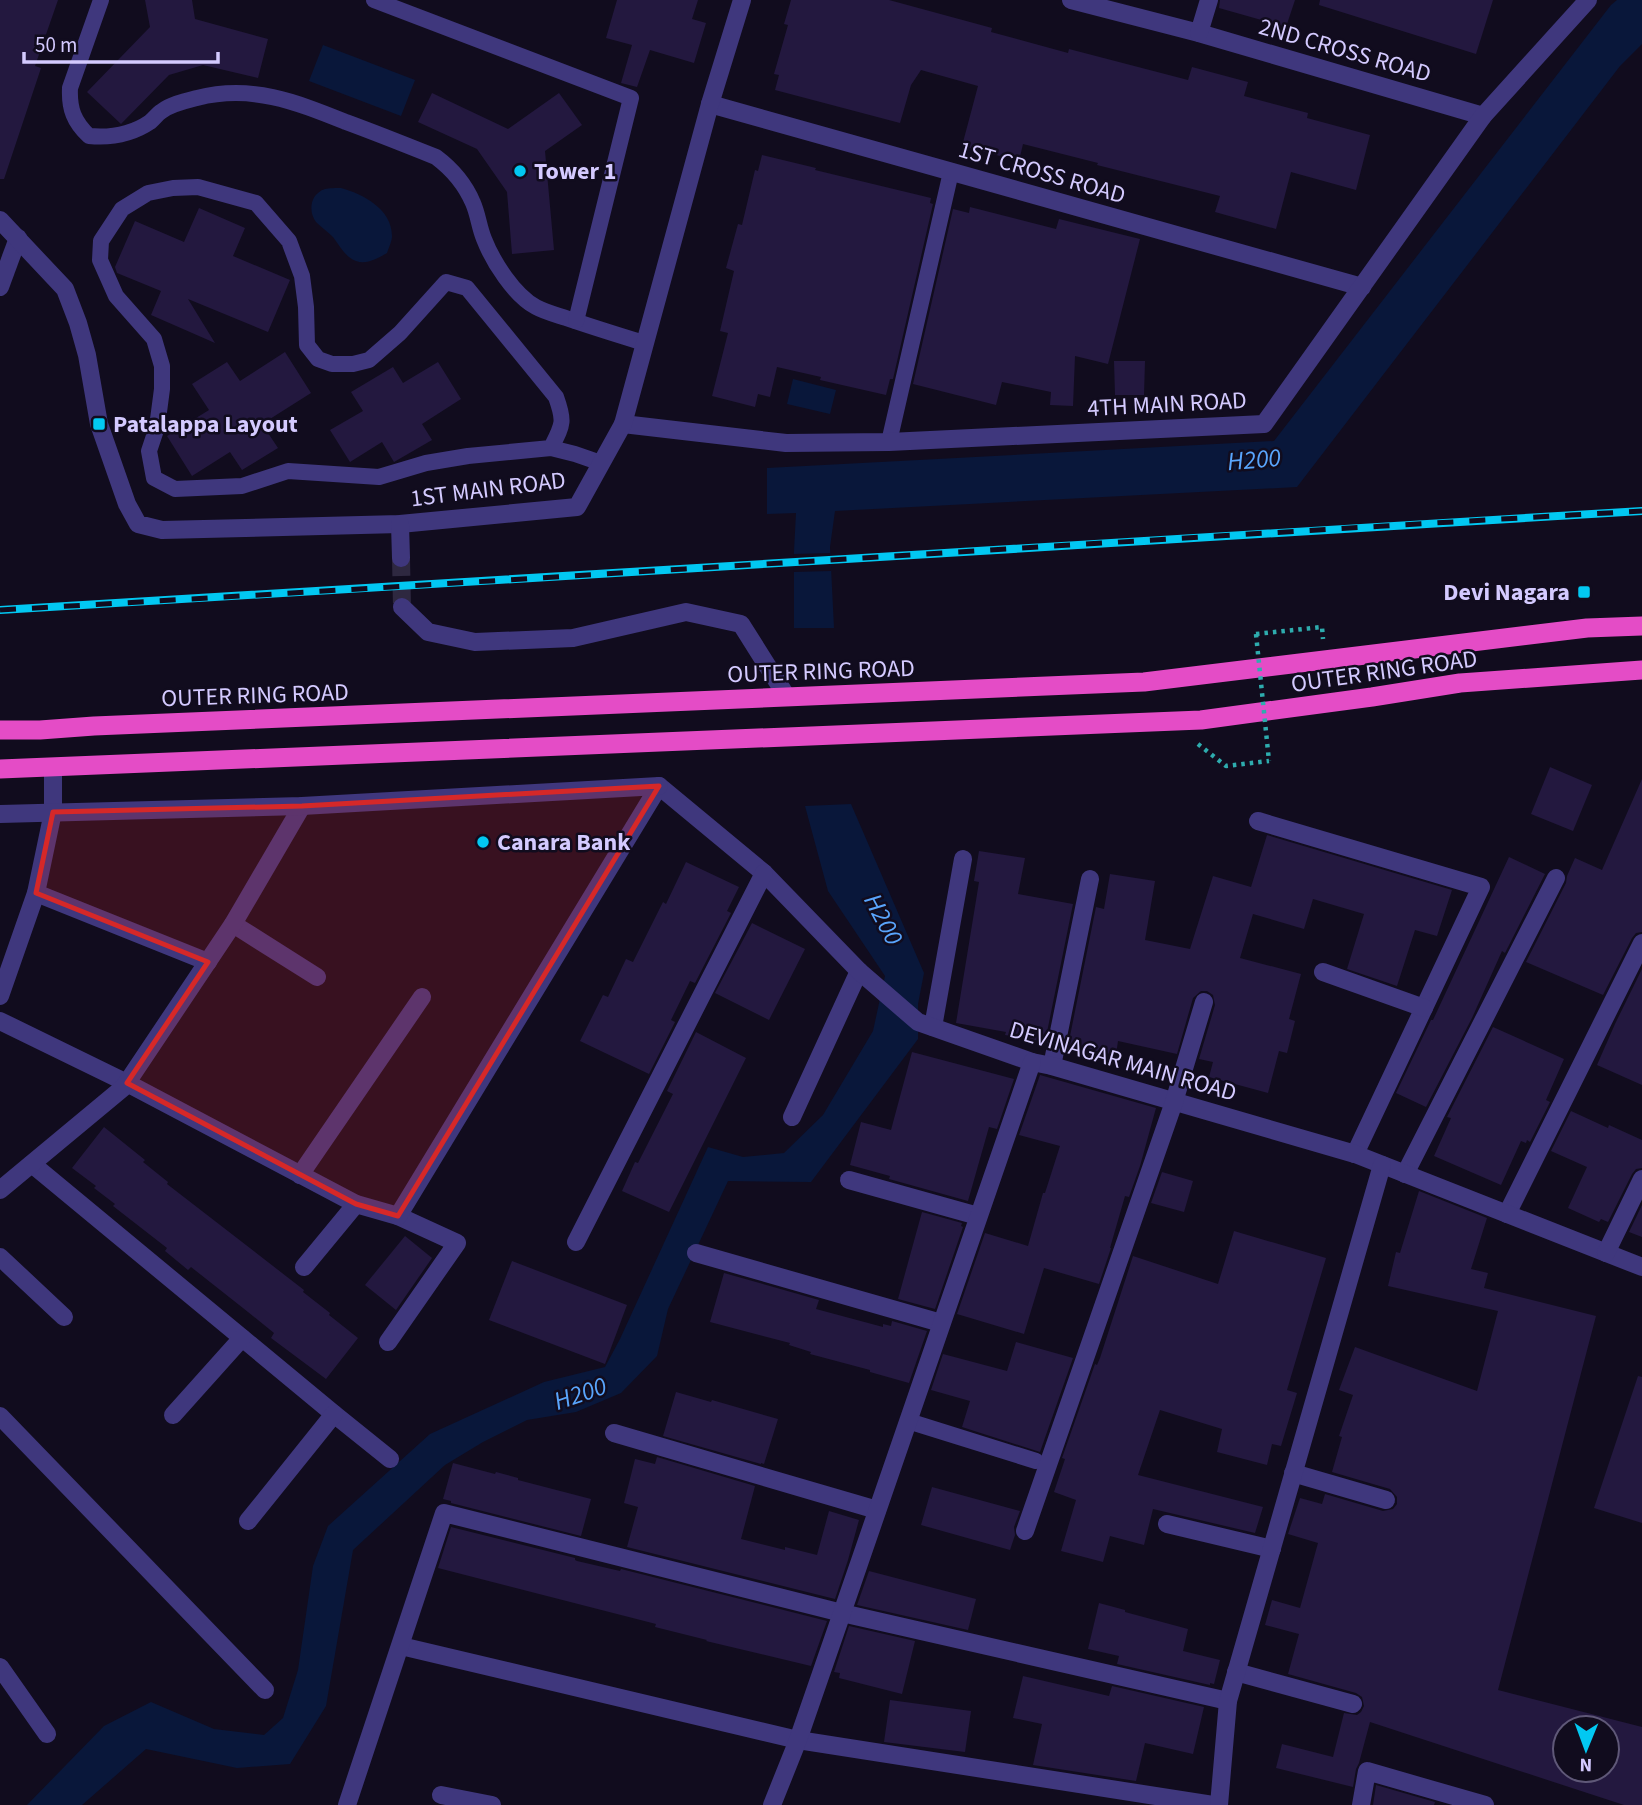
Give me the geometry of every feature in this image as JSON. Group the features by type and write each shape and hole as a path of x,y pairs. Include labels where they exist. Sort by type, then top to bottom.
{"highway":[{"name":"OUTER RING ROAD","path":"0,730 1144,682 1587,628 1642,626"},
{"name":"OUTER RING ROAD","path":"0,769 1201,720 1460,683 1642,670"}],"street":[{"name":"1ST MAIN ROAD","path":"18,238 65,289 87,355 99,424 127,504 138,524 162,530 400,524 577,507 623,424 710,104 742,0"},
{"name":"2ND CROSS ROAD","path":"1071,0 1199,33 1483,116"},
{"path":"1199,33 1209,0"},
{"name":"4TH MAIN ROAD","path":"623,424 786,443 889,442 1264,424 1483,116 1588,0"},
{"name":"1ST CROSS ROAD","path":"710,104 1362,287"},
{"path":"0,220 18,238 0,287"},
{"path":"400,524 401,558"},
{"path":"402,607 428,632 475,642 573,638 686,612 741,624 788,697"},
{"path":"0,996 36,893 53,813 53,767"},
{"path":"0,814 302,806 659,786"},
{"path":"398,1216 659,786"},
{"name":"DEVINAGAR MAIN ROAD","path":"659,786 764,873 875,986 926,1024 1032,1062 1355,1154 1642,1267"},
{"path":"0,1191 124,1087 233,925 302,806"},
{"path":"1258,821 1481,887 1355,1154"},
{"path":"926,1024 963,859"},
{"path":"576,1242 764,873"},
{"path":"1405,1174 1556,878"},
{"path":"1052,1066 1090,879"},
{"path":"36,893 208,962"},
{"path":"233,925 317,977"},
{"path":"1507,1214 1642,943"},
{"path":"792,1117 859,971"},
{"path":"1323,972 1424,1008"},
{"path":"300,1175 422,997"},
{"path":"1025,1531 1174,1102 1204,1002"},
{"path":"0,1021 127,1083 356,1204 398,1216 457,1243 388,1342"},
{"path":"772,1805 842,1613 1032,1062"},
{"path":"32,1164 390,1459"},
{"path":"1219,1805 1228,1701 1382,1165"},
{"path":"1606,1252 1642,1179"},
{"path":"849,1180 978,1216"},
{"path":"304,1267 356,1204"},
{"path":"696,1253 942,1323"},
{"path":"0,1257 64,1317"},
{"path":"173,1415 242,1338"},
{"path":"248,1521 334,1414"},
{"path":"0,1416 265,1690"},
{"path":"614,1433 877,1510"},
{"path":"1293,1473 1386,1500"},
{"path":"346,1805 444,1513 842,1613 1228,1701"},
{"path":"1167,1524 1272,1549"},
{"path":"401,1646 797,1740 1213,1805"},
{"path":"0,1667 47,1734"},
{"path":"1236,1672 1353,1704"},
{"path":"1362,1805 1367,1771 1485,1805"},
{"path":"441,1795 492,1805"}],"lane":[{"path":"101,0 70,88 72,113 76,122 89,136 121,135 136,130 163,110 206,96 253,93 302,104 436,157 465,188 493,259 519,293 535,307 644,343"},
{"path":"374,0 631,98 576,321"},
{"path":"889,442 951,172"},
{"path":"551,448 561,428 563,416 556,397 467,288 446,282 400,333 369,360 354,364 332,363 318,359 307,345 302,276 289,241 256,204 198,187 148,193 122,209 101,241 100,260 116,296 154,339 162,366 162,388 157,427 149,451 154,478 175,489 243,486 288,471 379,477 426,463 551,448 600,463"},
{"path":"908,1421 1036,1461"}],"path":[{"path":"1198,744 1226,766 1269,761 1256,634 1322,627"}],"highlighted area":[{"path":"659,786 398,1216 356,1204 127,1083 208,962 36,893 53,812 302,806"}],"water":[{"name":"H200","path":"1617,0 1642,0 1642,44 1620,66 1297,487 835,511 830,547 834,628 794,628 796,513 767,514 767,468 1274,441"},
{"path":"323,45 415,80 401,116 309,81"},
{"path":"341,188 375,204 387,218 392,236 387,253 368,262 356,261 346,254 313,218 311,208 316,195 325,189"},
{"path":"793,379 836,390 830,414 787,404"},
{"name":"H200","path":"851,804 924,973 918,1004 918,1039 811,1182 728,1181 668,1309 657,1356 621,1393 576,1412 527,1420 483,1442 445,1465 353,1550 326,1706 290,1764 237,1768 146,1749 82,1805 27,1805 104,1726 151,1702 214,1729 264,1735 283,1718 298,1670 313,1566 328,1526 430,1434 544,1382 605,1367 708,1147 743,1157 784,1153 823,1115 873,1031 885,976 828,891 805,806"}],"pier":[{"path":"830,553 831,571 794,572 793,554"}],"building":[{"path":"0,0 58,0 35,66 41,68 4,179 0,179"},
{"path":"145,0 192,0 195,19 268,39 258,78 203,65 169,75 121,124 87,92 150,27"},
{"path":"617,0 698,0 692,19 706,23 694,63 650,50 637,87 621,83 632,45 606,38"},
{"path":"791,0 889,0 992,28 991,32 1068,53 1069,49 1188,80 1192,67 1248,82 1244,96 1308,113 1307,118 1370,135 1356,190 1291,172 1276,229 1215,212 1220,196 1097,165 1098,163 1023,144 1019,161 962,146 978,86 921,70 911,85 900,123 775,90 779,75 774,74 788,25 784,24"},
{"path":"1220,0 1295,0 1286,27 1219,8"},
{"path":"1320,0 1493,0 1476,54 1319,5"},
{"name":"Tower 1","path":"432,93 508,129 559,93 582,125 545,151 554,250 512,254 507,192 477,149 418,122"},
{"path":"762,155 931,198 930,203 933,204 893,379 890,379 886,395 777,367 770,397 758,394 755,407 712,396 728,333 720,331 734,271 726,268 738,224 742,225 755,170 758,171"},
{"path":"970,207 1056,229 1059,219 1140,239 1108,364 1075,356 1073,406 1050,405 1051,392 1002,382 996,405 913,384 953,209 969,213"},
{"path":"199,208 245,228 233,256 290,280 268,332 188,299 215,343 151,315 161,291 117,273 115,267 135,221 184,242"},
{"path":"285,352 311,393 262,424 278,448 242,470 230,452 192,476 167,436 209,410 192,384 227,362 240,381"},
{"path":"1114,361 1145,361 1144,395 1115,395"},
{"path":"438,362 461,399 422,424 432,440 394,462 382,442 350,462 330,430 363,411 351,392 393,367 403,383"},
{"path":"1550,767 1592,785 1573,831 1531,814"},
{"path":"1642,779 1642,932 1636,933 1632,938 1603,995 1526,962 1566,883 1575,858 1602,870"},
{"path":"1267,835 1452,890 1437,936 1415,930 1397,986 1347,969 1364,914 1313,899 1304,929 1253,914 1240,958 1301,974 1289,1019 1295,1021 1287,1053 1279,1051 1268,1093 1209,1077 1213,1062 1199,1059 1215,1005 1213,995 1207,991 1201,991 1193,998 1177,1054 1118,1041 1116,1055 1068,1046 1096,907 1104,909 1110,874 1155,881 1145,940 1190,949 1213,876 1251,887"},
{"path":"979,851 1025,858 1018,894 1073,904 1045,1042 956,1023 979,882 974,881"},
{"path":"1509,857 1545,874 1505,953 1502,951 1472,1018 1426,1107 1396,1093"},
{"path":"686,862 739,887 727,911 731,913 695,983 690,981 671,1020 675,1022 649,1074 580,1041 603,995 608,997 626,959 633,962"},
{"path":"752,923 805,949 769,1020 715,993"},
{"path":"1642,969 1642,1085 1597,1065"},
{"path":"1493,1027 1564,1059 1546,1100 1550,1102 1530,1142 1521,1141 1501,1185 1434,1156 1451,1118 1447,1117"},
{"path":"696,1032 746,1058 669,1212 622,1191 673,1094 667,1091"},
{"path":"912,1052 1014,1079 997,1129 989,1127 968,1201 850,1165 861,1122 891,1130"},
{"path":"1040,1075 1156,1108 1140,1166 1129,1197 1125,1196 1099,1284 1044,1268 1024,1334 957,1314 985,1233 1028,1246 1060,1146 1019,1135"},
{"path":"1571,1111 1642,1140 1642,1168 1636,1169 1632,1174 1608,1222 1601,1219 1599,1222 1568,1208 1587,1167 1551,1151"},
{"path":"104,1127 145,1160 143,1162 168,1182 167,1184 304,1290 303,1292 358,1338 326,1379 271,1338 274,1333 248,1312 191,1267 188,1270 165,1251 167,1248 113,1206 115,1204 94,1188 96,1186 72,1168"},
{"path":"1162,1172 1193,1181 1184,1212 1151,1203"},
{"path":"1419,1191 1487,1218 1471,1269 1488,1273 1484,1288 1596,1316 1498,1690 1591,1714 1551,1714 1551,1781 1370,1722 1353,1787 1276,1768 1282,1744 1333,1757 1344,1713 1357,1715 1364,1706 1362,1697 1356,1693 1288,1674 1299,1634 1265,1625 1272,1600 1300,1608 1318,1543 1288,1534 1300,1498 1322,1504 1325,1494 1383,1511 1393,1509 1397,1504 1397,1497 1390,1489 1332,1472 1342,1437 1339,1436 1353,1395 1339,1390 1355,1347 1477,1391 1498,1311 1388,1286 1396,1252 1400,1253"},
{"path":"1642,1205 1642,1237 1629,1232"},
{"path":"922,1212 962,1223 963,1227 935,1309 898,1299"},
{"path":"1234,1231 1326,1258 1287,1390 1297,1393 1281,1446 1272,1444 1267,1465 1217,1452 1222,1429 1160,1410 1138,1475 1263,1507 1255,1533 1153,1509 1144,1545 1110,1536 1103,1562 1061,1551 1076,1500 1054,1492 1065,1459 1062,1458 1095,1364 1097,1365 1100,1358 1133,1256 1218,1284"},
{"path":"405,1236 432,1258 396,1310 365,1285"},
{"path":"512,1261 627,1305 605,1364 489,1320"},
{"path":"724,1273 819,1300 816,1309 883,1327 883,1324 891,1326 892,1321 927,1331 909,1383 810,1354 811,1352 789,1345 790,1343 710,1322"},
{"path":"1016,1342 1073,1358 1040,1452 962,1427 970,1401 931,1390 943,1354 1007,1371"},
{"path":"1638,1376 1642,1377 1642,1523 1594,1508"},
{"path":"676,1392 778,1419 764,1464 663,1436"},
{"path":"657,1457 755,1486 741,1539 817,1555 829,1511 859,1520 835,1599 627,1547 638,1507 624,1503 635,1459 655,1464"},
{"path":"453,1463 495,1474 496,1472 591,1499 581,1536 443,1499"},
{"path":"932,1487 1020,1511 1010,1550 921,1525"},
{"path":"451,1527 575,1558 577,1561 620,1571 621,1569 827,1621 811,1666 706,1641 655,1627 656,1624 438,1568"},
{"path":"869,1571 976,1599 968,1630 857,1605"},
{"path":"1099,1603 1188,1629 1183,1651 1220,1660 1214,1684 1117,1664 1119,1656 1088,1649"},
{"path":"849,1626 915,1641 902,1694 839,1678 840,1673 834,1672"},
{"path":"1023,1676 1109,1696 1112,1686 1204,1707 1193,1754 1145,1743 1136,1781 1033,1765 1042,1724 1013,1718"},
{"path":"890,1700 971,1711 965,1752 884,1742"},
{"path":"1621,1722 1642,1727 1642,1805 1624,1805 1560,1784 1621,1784"},
{"path":"1376,1785 1435,1802 1434,1805 1373,1805"}],"tunnel":[{"path":"401,558 402,607"}],"railway":[{"path":"0,610 1642,511"}],"place":[{"name":"Tower 1","path":"520,171"},
{"name":"Patalappa Layout","path":"99,424"},
{"name":"Devi Nagara","path":"1584,592"},
{"name":"Canara Bank","path":"483,842"}]}
